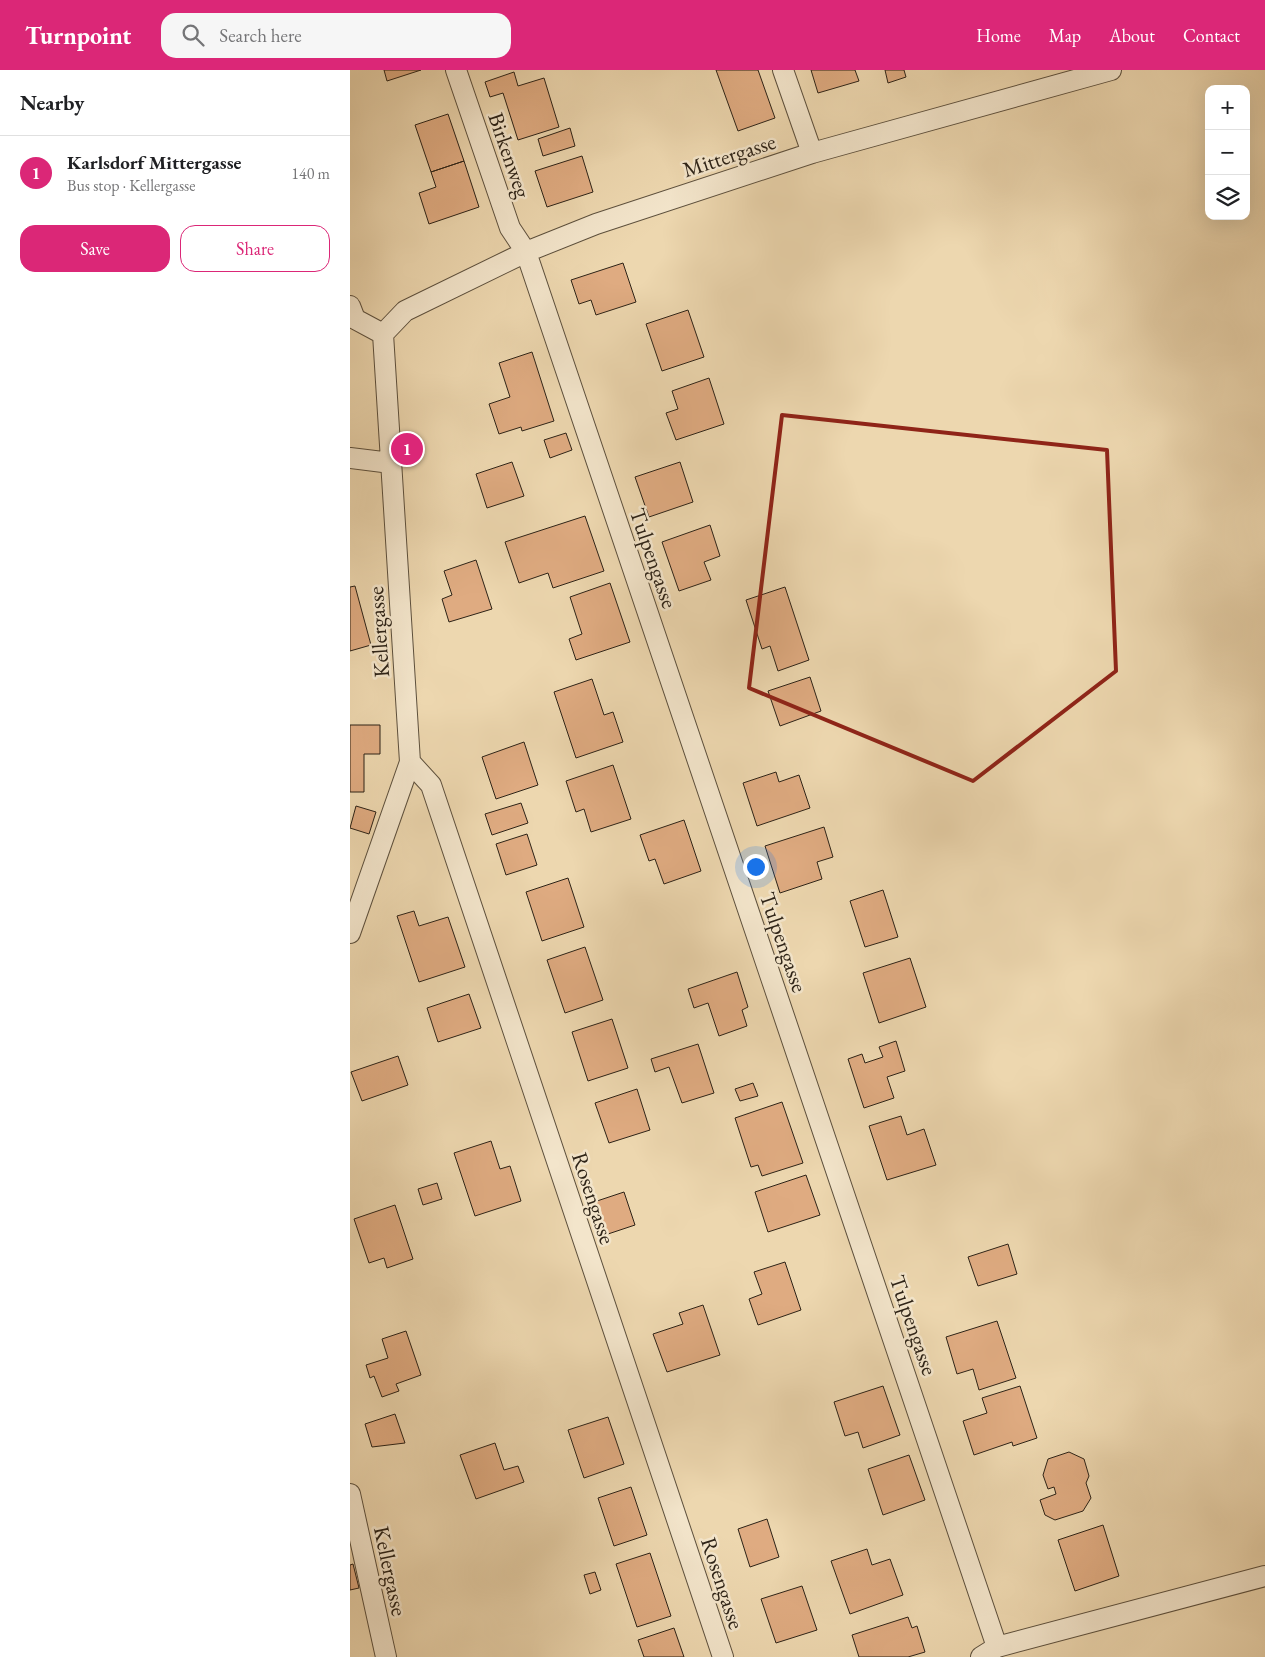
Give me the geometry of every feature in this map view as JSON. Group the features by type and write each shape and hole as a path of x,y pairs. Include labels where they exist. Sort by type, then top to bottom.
{"street":[{"name":"Birkenweg","path":"456,70 510,228 526,252"},
{"path":"783,70 812,153"},
{"name":"Mittergasse","path":"383,334 405,311 526,252 596,224 812,153 1107,71"},
{"name":"Tulpengasse","path":"526,252 989,1652"},
{"path":"350,306 355,318 383,334"},
{"name":"Kellergasse","path":"350,933 410,762 383,334"},
{"path":"350,458 391,463"},
{"name":"Rosengasse","path":"410,762 431,785 723,1657"},
{"name":"Kellergasse","path":"350,1494 386,1657"},
{"path":"989,1652 1265,1576"}],"highlighted area":[{"path":"782,415 1107,450 1116,671 973,781 749,688"}],"building":[{"path":"384,70 421,70 387,81"},
{"path":"716,70 758,70 775,118 738,131"},
{"path":"811,70 855,70 859,81 818,93"},
{"path":"885,70 904,70 906,77 888,83"},
{"path":"514,72 518,86 544,78 559,127 518,140 503,93 490,97 485,82"},
{"path":"448,114 464,161 431,172 415,125"},
{"path":"570,128 575,146 543,156 538,139"},
{"path":"582,156 593,192 547,207 535,171"},
{"path":"464,161 479,207 429,224 419,193 436,187 431,172"},
{"path":"623,263 636,302 596,315 591,300 579,304 571,280"},
{"path":"688,310 704,357 662,371 646,324"},
{"path":"532,352 554,421 522,431 521,427 499,434 489,404 510,397 499,363"},
{"path":"709,378 724,424 676,440 666,413 678,409 672,391"},
{"path":"566,433 572,450 550,458 544,440"},
{"path":"512,462 524,496 487,508 476,474"},
{"path":"680,462 693,502 649,517 635,477"},
{"path":"585,516 604,571 553,588 548,573 519,583 505,542"},
{"path":"710,525 720,556 704,562 711,580 679,591 662,542"},
{"path":"476,560 492,609 449,622 442,599 452,595 444,571"},
{"path":"610,583 630,642 576,660 569,639 582,634 570,597"},
{"path":"355,586 371,645 350,651 350,587"},
{"path":"785,587 809,660 778,671 770,646 762,649 746,600"},
{"path":"810,677 821,711 780,726 768,691"},
{"path":"592,679 604,715 613,712 623,742 576,758 554,692"},
{"path":"350,725 380,725 380,754 364,754 364,792 350,792"},
{"path":"524,742 538,785 496,799 482,757"},
{"path":"613,765 631,819 591,832 584,809 576,812 566,781"},
{"path":"776,772 779,782 799,775 810,808 757,826 743,783"},
{"path":"521,803 528,823 492,835 485,814"},
{"path":"356,806 376,812 369,834 350,828"},
{"path":"684,820 701,871 664,884 655,859 649,861 640,835"},
{"path":"824,827 833,857 817,862 822,879 780,893 765,846"},
{"path":"527,834 537,865 506,875 496,844"},
{"path":"568,878 584,927 542,941 526,892"},
{"path":"883,890 898,937 865,947 850,901"},
{"path":"414,911 419,926 448,917 465,967 419,982 397,916"},
{"path":"585,947 603,1000 565,1013 547,960"},
{"path":"910,958 926,1007 879,1023 863,973"},
{"path":"737,972 748,1007 742,1010 747,1026 719,1036 708,1003 694,1008 688,989"},
{"path":"469,994 481,1028 438,1042 427,1008"},
{"path":"612,1019 628,1068 588,1081 572,1032"},
{"path":"896,1041 905,1071 887,1077 894,1098 864,1108 848,1059 862,1054 865,1063 883,1057 879,1047"},
{"path":"698,1044 714,1093 682,1103 669,1067 655,1072 651,1059"},
{"path":"398,1056 408,1085 362,1101 351,1072"},
{"path":"753,1083 758,1096 740,1101 735,1089"},
{"path":"637,1089 650,1130 609,1143 595,1103"},
{"path":"782,1102 803,1163 762,1176 758,1165 751,1167 735,1118"},
{"path":"901,1116 907,1135 924,1129 936,1165 887,1180 869,1126"},
{"path":"491,1141 500,1169 510,1166 521,1201 475,1216 454,1153"},
{"path":"806,1175 820,1215 768,1232 755,1192"},
{"path":"437,1183 442,1199 423,1205 418,1189"},
{"path":"624,1192 635,1225 605,1235 594,1202"},
{"path":"395,1205 413,1259 387,1268 384,1258 369,1263 354,1219"},
{"path":"1008,1244 1017,1274 978,1286 968,1257"},
{"path":"785,1262 801,1310 758,1325 749,1299 762,1294 754,1272"},
{"path":"703,1305 720,1355 667,1372 653,1334 683,1324 679,1313"},
{"path":"997,1321 1016,1378 979,1390 973,1369 957,1374 946,1337"},
{"path":"406,1331 421,1375 396,1384 399,1391 382,1397 374,1376 370,1378 366,1365 388,1358 382,1339"},
{"path":"883,1386 900,1435 863,1448 858,1432 845,1436 834,1402"},
{"path":"1020,1386 1037,1438 1013,1446 1012,1442 974,1455 963,1421 987,1413 982,1398"},
{"path":"395,1414 405,1443 372,1447 365,1424"},
{"path":"608,1417 624,1464 584,1478 568,1430"},
{"path":"495,1443 504,1470 518,1466 524,1482 476,1499 460,1455"},
{"path":"1069,1452 1084,1459 1089,1476 1086,1483 1091,1498 1083,1511 1055,1520 1045,1515 1040,1500 1056,1494 1054,1487 1048,1489 1043,1475 1048,1459"},
{"path":"909,1455 925,1500 883,1515 868,1469"},
{"path":"631,1487 647,1535 614,1546 598,1498"},
{"path":"767,1519 779,1557 750,1567 738,1529"},
{"path":"1103,1525 1119,1576 1075,1591 1058,1540"},
{"path":"867,1549 872,1565 890,1559 903,1595 850,1614 831,1561"},
{"path":"650,1553 671,1616 637,1627 616,1564"},
{"path":"353,1564 359,1588 350,1590 350,1565"},
{"path":"595,1572 601,1590 590,1594 584,1575"},
{"path":"802,1586 817,1630 776,1643 761,1599"},
{"path":"908,1617 912,1628 917,1626 925,1652 908,1657 859,1657 852,1635"},
{"path":"674,1628 684,1657 644,1657 638,1640"}],"place":[{"name":"Karlsdorf Mittergasse","path":"407,449"}]}
